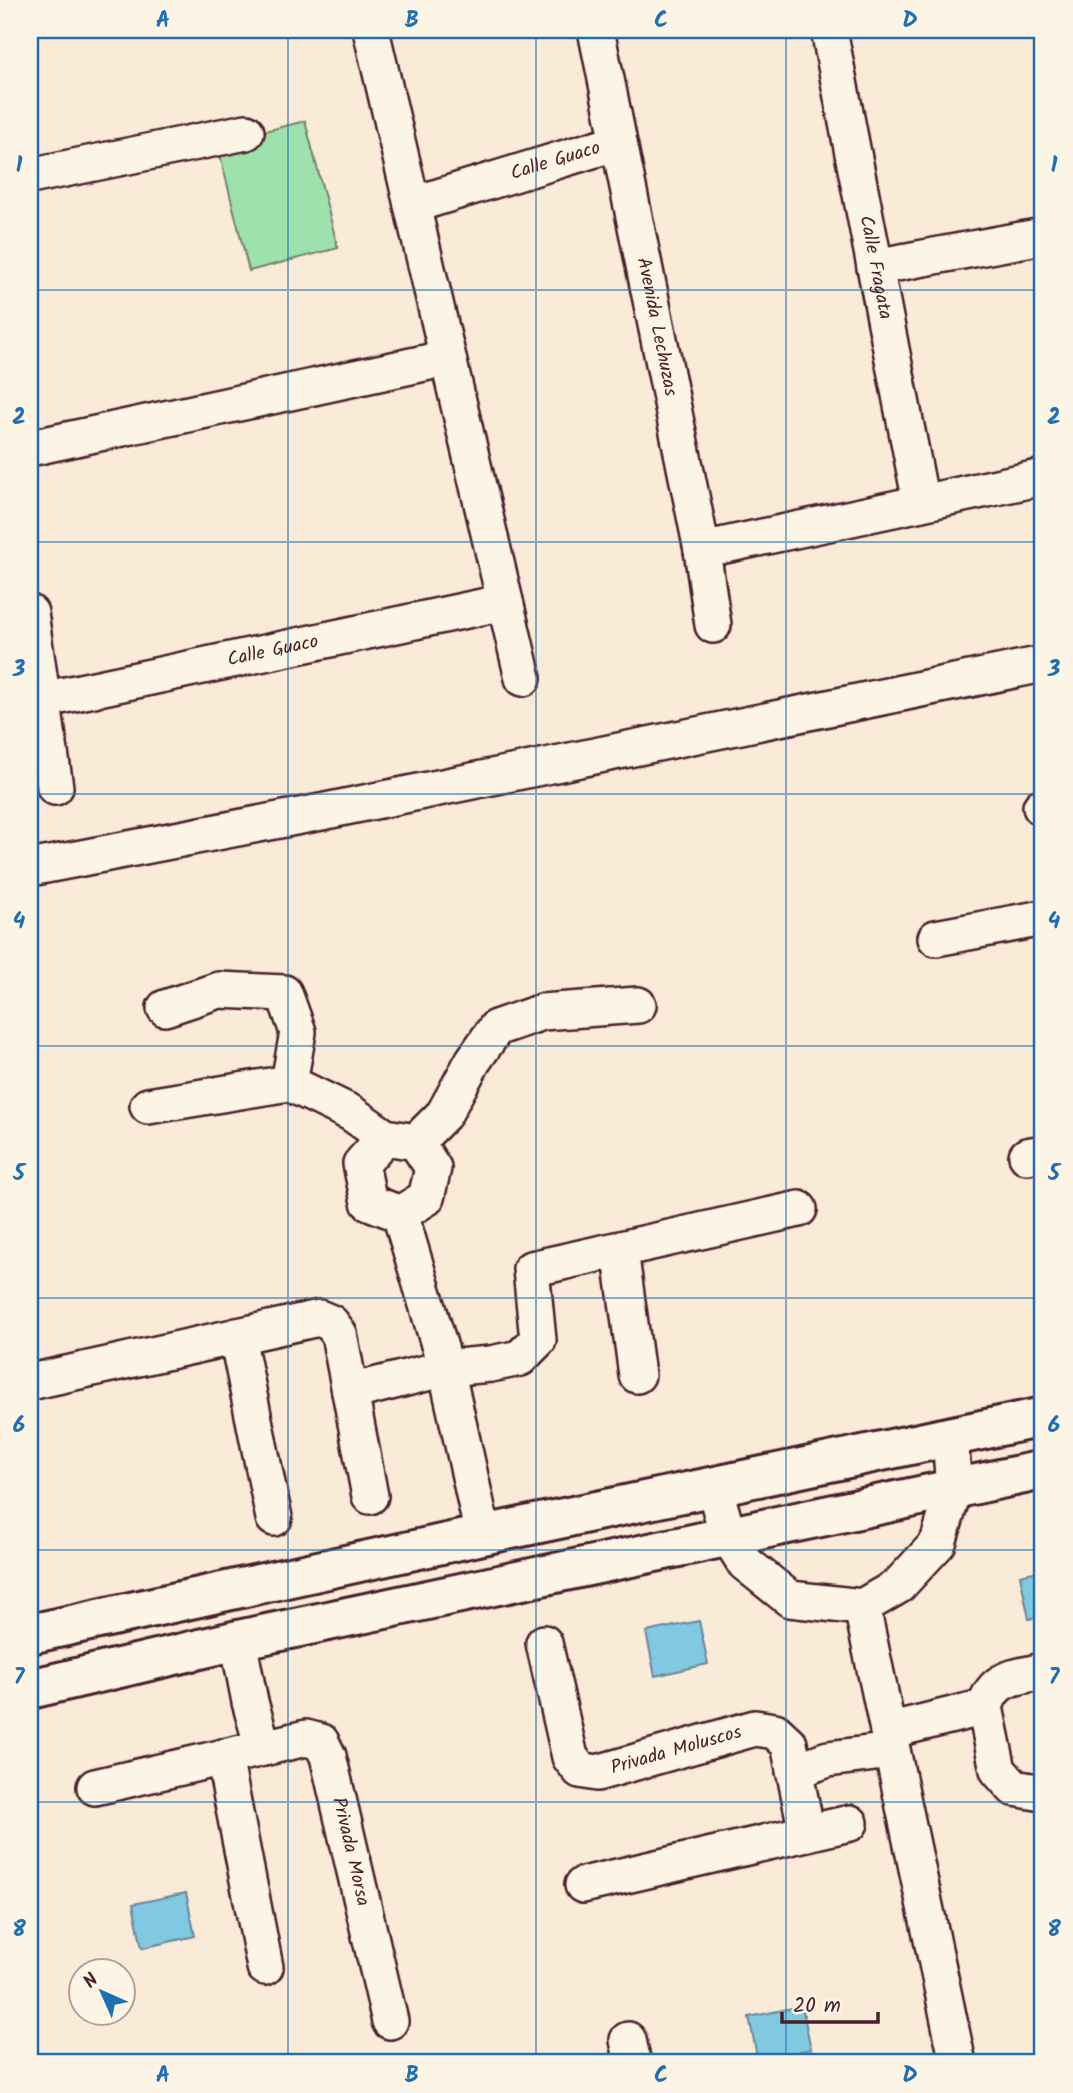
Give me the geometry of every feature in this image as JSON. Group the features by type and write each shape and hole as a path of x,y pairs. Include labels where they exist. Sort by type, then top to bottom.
{"main road":[{"path":"1043,1417 42,1631 48,1685 238,1640 1043,1470"}],"street":[{"path":"371,30 523,678"},
{"name":"Avenida Lechuzas","path":"596,30 702,550 713,625"},
{"name":"Calle Fragata","path":"829,30 921,503"},
{"path":"30,176 246,132"},
{"name":"Calle Guaco","path":"412,205 618,142"},
{"path":"875,267 1043,236"},
{"path":"30,448 448,358"},
{"path":"702,550 1043,477"},
{"name":"Calle Guaco","path":"43,700 505,601"},
{"path":"30,613 55,787"},
{"path":"30,868 321,812 1043,664"},
{"path":"936,938 1043,918"},
{"path":"165,1008 219,990 284,993 298,1032 289,1083"},
{"path":"400,1214 369,1202 361,1164 444,1114 473,1061 496,1028 542,1012 638,1005"},
{"path":"148,1107 289,1083 400,1140 433,1168 426,1198 400,1214"},
{"path":"350,1392 446,1367 491,1364 520,1358 538,1340 531,1269 799,1209"},
{"path":"400,1214 446,1367 483,1535"},
{"path":"620,1250 637,1375"},
{"path":"30,1382 319,1318 331,1323 339,1334 370,1496"},
{"path":"237,1336 274,1518"},
{"path":"714,1486 727,1536 746,1563 790,1599 862,1607 898,1587 938,1543 954,1489 950,1437"},
{"path":"862,1607 958,2063"},
{"path":"238,1640 250,1702 263,1748"},
{"name":"Privada Moluscos","path":"544,1643 570,1757 580,1770 597,1773 755,1728 775,1731 789,1744 807,1833"},
{"path":"1043,1671 1000,1681 989,1693 985,1707 998,1770 1014,1788 1043,1793"},
{"path":"794,1771 985,1707"},
{"name":"Privada Morsa","path":"95,1787 306,1738 321,1742 328,1756 390,2021"},
{"path":"224,1757 265,1966"},
{"path":"583,1885 850,1823"}],"green space":[{"path":"305,121 338,248 249,271 217,143"}],"water":[{"path":"1043,1570 1043,1616 1029,1619 1020,1575"},
{"path":"699,1621 708,1664 655,1676 646,1632"},
{"path":"186,1893 195,1936 142,1948 133,1904"},
{"path":"802,2006 811,2049 758,2061 749,2017"}]}
